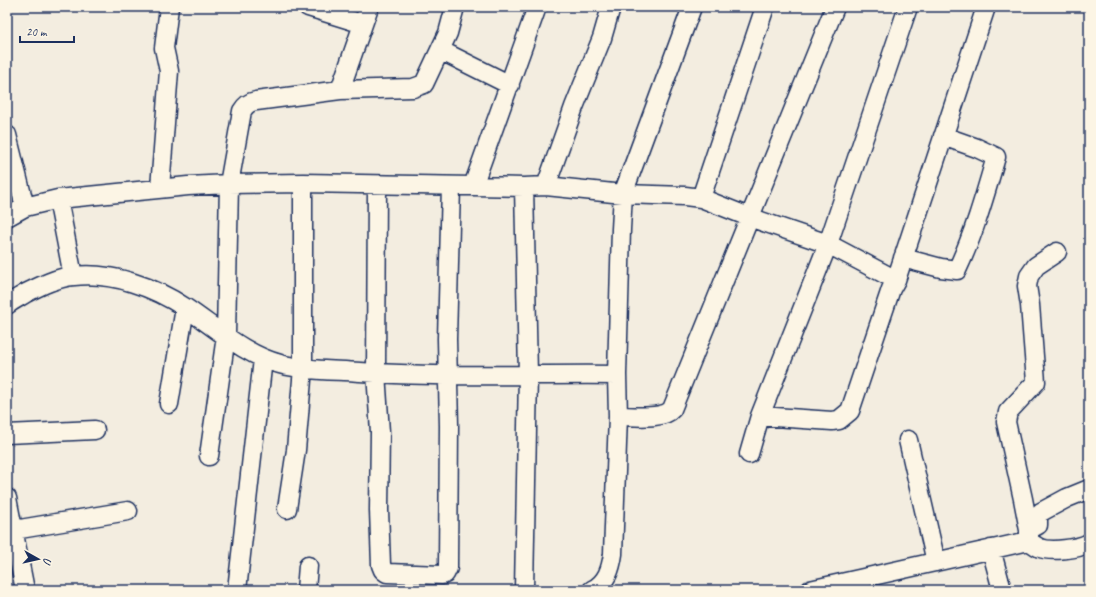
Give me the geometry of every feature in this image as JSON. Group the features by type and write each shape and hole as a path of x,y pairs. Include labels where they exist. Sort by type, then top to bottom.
{"street":[{"path":"160,188 169,71 164,48 169,7"},
{"path":"308,7 363,24"},
{"path":"340,90 369,7"},
{"path":"209,456 226,336 229,184 242,111 248,104 256,101 340,90 414,88 424,84 448,33 456,7"},
{"path":"473,186 537,7"},
{"path":"546,186 574,107 602,38 611,7"},
{"path":"592,590 601,584 606,577 611,566 613,554 623,194 692,7"},
{"path":"701,198 765,7"},
{"path":"618,416 657,416 670,412 672,409 835,7"},
{"path":"749,454 760,416 828,244 908,7"},
{"path":"760,416 825,422 839,420 846,416 850,411 891,289 896,280 986,7"},
{"path":"440,50 510,85"},
{"path":"7,135 25,207"},
{"path":"903,258 941,268 957,270 975,228 996,157 977,148 943,136"},
{"path":"7,217 25,207 58,200 160,188 229,184 303,183 524,187 546,186 623,194 701,198 749,217 828,244 896,280"},
{"path":"287,509 296,450 303,368 303,183"},
{"path":"377,185 376,373 380,432 379,510 382,568 387,573 442,576 448,568 449,483 447,339 451,186"},
{"path":"524,187 528,374 524,590"},
{"path":"58,200 72,276"},
{"path":"1057,252 1036,266 1029,276 1027,286 1030,305 1036,382 1008,412 1006,422 1029,536 1041,548 1056,549 1075,547 1085,545 1089,542"},
{"path":"7,305 42,285 72,276 96,275 123,280 153,291 186,308 226,336 263,359 281,364 303,368 448,376 528,374 617,375"},
{"path":"169,404 186,308"},
{"path":"237,590 263,359"},
{"path":"7,434 95,430"},
{"path":"908,440 936,562"},
{"path":"810,590 991,549 1029,536 1038,525 1038,515 1041,512 1067,498 1089,489"},
{"path":"7,498 26,590"},
{"path":"14,530 128,511"},
{"path":"991,549 1002,590"},
{"path":"306,590 308,566"}]}
